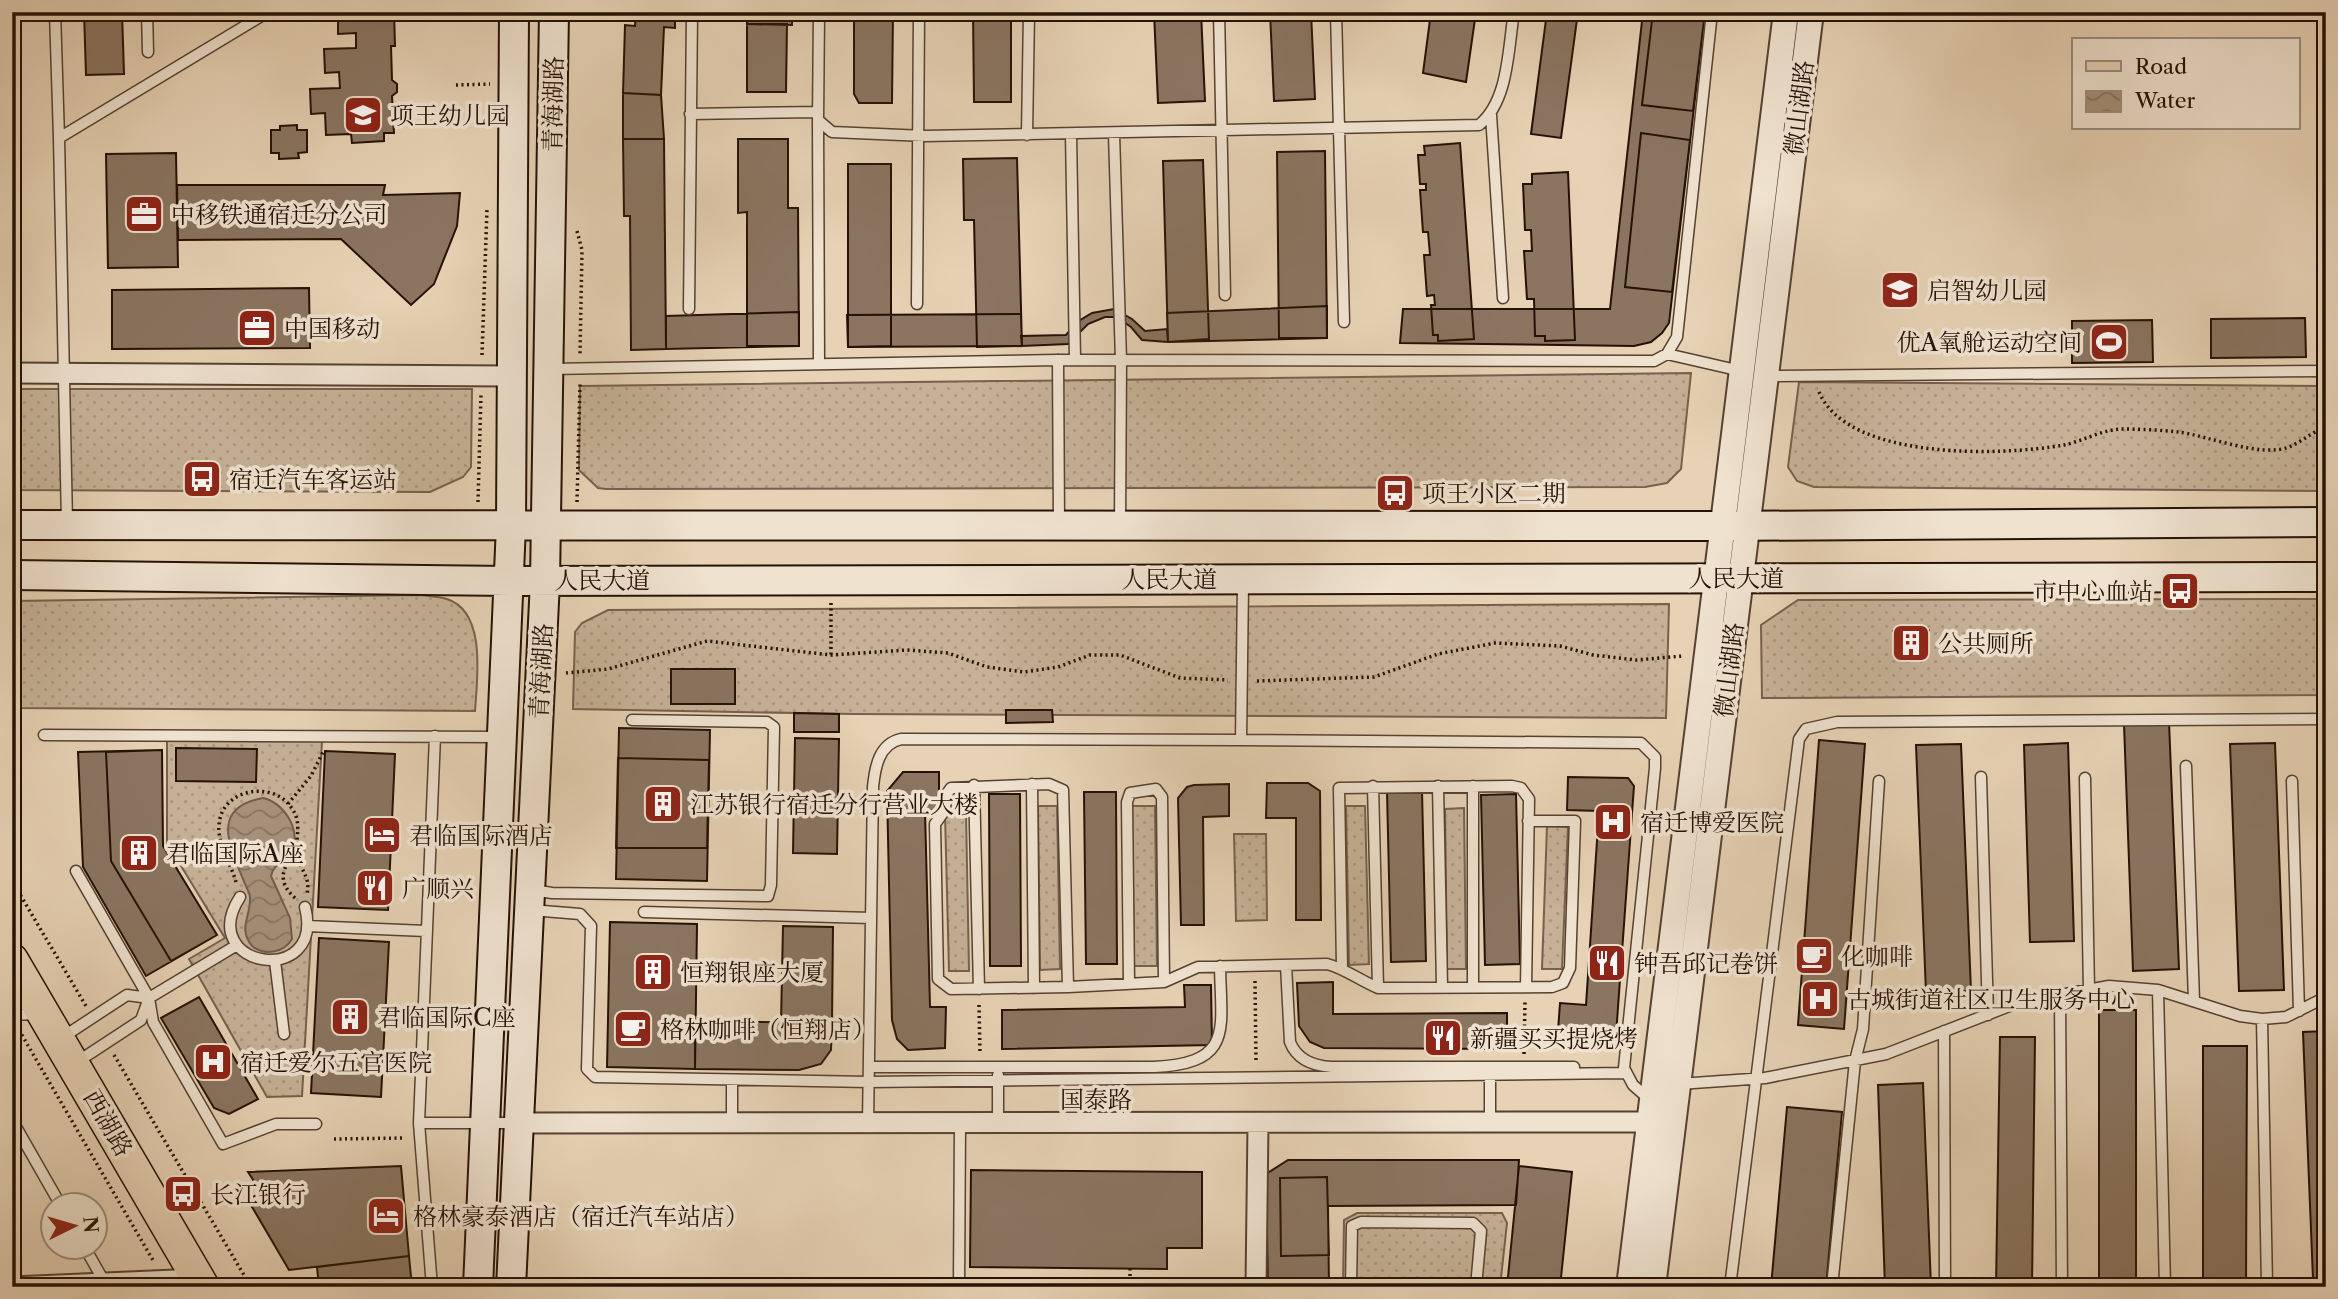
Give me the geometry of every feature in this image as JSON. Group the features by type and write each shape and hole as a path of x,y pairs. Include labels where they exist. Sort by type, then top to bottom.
{"main road":[{"name":"青海湖路","path":"478,1287 511,526 514,376 514,12"},
{"name":"青海湖路","path":"511,1287 547,525 554,12"},
{"path":"12,525 1734,526 2326,522"},
{"name":"人民大道","path":"12,575 509,581 2326,577"},
{"name":"西湖路","path":"15,969 59,1039 200,1283"}],"street":[{"name":"微山湖路","path":"1653,1287 1675,1122 1734,526 1741,371 1786,12"},
{"name":"微山湖路","path":"1734,526 1766,376 1811,12"},
{"path":"12,373 514,376"},
{"name":"微山湖路","path":"1629,1287 1706,653 1728,578"},
{"name":"国泰路","path":"518,1123 1490,1122 1652,1102 1675,1122"},
{"path":"1256,1285 1258,1124"},
{"path":"12,1287 166,1280 200,1283"}],"lane":[{"path":"55,12 66,525"},
{"path":"147,12 148,52"},
{"path":"244,12 244,26"},
{"path":"59,138 268,12"},
{"path":"689,309 692,12"},
{"path":"819,12 819,365"},
{"path":"917,304 919,12"},
{"path":"1027,135 1029,12"},
{"path":"1219,12 1225,295"},
{"path":"1336,12 1344,322"},
{"path":"690,114 817,116 832,132 918,136 1479,125 1491,115 1501,92 1514,12"},
{"path":"549,369 1058,360 1654,361 1667,354 1677,337 1712,12"},
{"path":"1491,115 1503,298"},
{"path":"1071,134 1075,360"},
{"path":"1114,134 1121,360 1120,525"},
{"path":"1667,354 1741,371"},
{"path":"1058,360 1059,525"},
{"path":"1766,376 2326,371"},
{"path":"1241,740 1243,579"},
{"path":"1730,1287 1799,739 1806,729 1837,722 2326,719"},
{"path":"528,900 552,893 768,896 771,884 774,727 767,722 632,720"},
{"path":"44,735 502,737"},
{"path":"432,1287 419,1123 435,736"},
{"path":"868,1124 875,768 882,752 892,741 1642,743 1651,750 1655,768 1625,1070 1633,1085 1652,1102 1679,1084 1756,1079 1886,1054 2017,1003 2109,986 2158,990 2240,1016 2262,1018 2286,1017 2326,997"},
{"path":"2186,766 2194,1001"},
{"path":"1981,777 1989,1014"},
{"path":"2085,778 2089,990"},
{"path":"1832,1287 1855,1061 1863,1029 1879,781"},
{"path":"2292,781 2299,1011"},
{"path":"1032,784 1034,988"},
{"path":"974,785 979,989"},
{"path":"1068,987 1065,794 1055,785 974,785 951,788 946,795 945,810 935,821 938,979 951,989 1068,987 1164,982 1198,967 1327,964 1342,968 1378,988 1552,987 1563,983 1567,977 1575,821 1528,821"},
{"path":"1342,968 1338,792 1343,786 1521,788 1529,799 1526,987"},
{"path":"1373,786 1378,988"},
{"path":"1438,786 1443,987"},
{"path":"1473,786 1474,986"},
{"path":"1129,984 1127,802 1130,793 1138,789 1156,789 1163,797 1164,982"},
{"path":"76,872 149,998 153,1022 223,1144 276,1124 316,1124"},
{"path":"240,897 233,908 231,920 237,945 257,960 275,961 293,953 302,944 307,926 304,906"},
{"path":"528,900 580,914 591,926 587,1069 590,1076 869,1082 1256,1077 1490,1070 1524,1066 1625,1070"},
{"path":"644,912 871,918"},
{"path":"307,926 426,930"},
{"path":"59,1039 127,995 149,998 237,945"},
{"path":"275,961 284,1034"},
{"path":"1286,965 1290,1042 1294,1052 1311,1063 1332,1067 1625,1070"},
{"path":"869,1068 1164,1067 1188,1064 1210,1052 1220,1038 1220,966"},
{"path":"2158,990 2165,1287"},
{"path":"2060,995 2062,1287"},
{"path":"12,1017 59,1039 107,1042 141,1020 149,998"},
{"path":"2262,1018 2267,1287"},
{"path":"1944,1031 1945,1287"},
{"path":"998,1068 998,1124"},
{"path":"1490,1070 1490,1122"},
{"path":"732,1081 733,1123"},
{"path":"12,1120 52,1190"},
{"path":"419,1123 518,1123"},
{"path":"960,1124 959,1286 1256,1285"},
{"path":"1351,1287 1352,1226 1361,1222 1473,1223 1481,1231 1476,1287"},
{"path":"92,1260 105,1283"}],"path":[{"path":"456,85 495,84"},
{"path":"1812,375 1824,405 1837,418 1879,440 1917,446 1966,450 2028,448 2066,444 2118,429 2178,432 2270,449 2288,447 2326,426"},
{"path":"831,580 831,655"},
{"path":"563,673 608,669 707,640 831,655 926,650 965,657 987,667 1024,672 1058,667 1090,655 1105,654 1141,661 1180,678 1242,680 1374,677 1438,654 1495,643 1548,645 1636,660 1706,653"},
{"path":"288,804 311,776 331,736"},
{"path":"240,897 221,842 219,825 223,809 234,797 270,791 283,797 298,822 297,854 308,877 304,906"},
{"path":"297,854 283,868 282,876 290,894 304,906"},
{"path":"12,881 92,1017"},
{"path":"1255,965 1256,1077"},
{"path":"1524,1066 1526,987"},
{"path":"979,989 980,1068"},
{"path":"12,1017 166,1280"},
{"path":"107,1042 251,1287"},
{"path":"334,1139 420,1138"},
{"path":"1130,1268 1130,1287"}],"shaded area":[{"path":"1691,373 1681,469 1667,483 1645,487 606,489 598,488 579,470 580,386"},
{"path":"1799,382 2326,386 2326,491 1814,487 1797,481 1788,467"},
{"path":"12,389 472,389 471,467 463,477 430,492 12,490"},
{"path":"419,595 447,599 460,606 469,617 477,648 475,711 12,708 12,601"},
{"path":"2326,599 2326,695 1762,698 1761,625 1798,600"},
{"path":"1669,604 1666,718 853,714 573,709 575,632 582,623 608,610"},
{"path":"167,740 322,741 302,1096 267,1097 189,959 225,938 167,843"},
{"path":"1038,806 1057,806 1060,969 1040,970"},
{"path":"1132,806 1155,806 1157,966 1134,966"},
{"path":"1346,806 1365,806 1369,964 1349,965"},
{"path":"1464,808 1466,969 1447,969 1445,809"},
{"path":"966,813 969,971 949,971 945,814"},
{"path":"1547,826 1568,827 1562,969 1542,969"},
{"path":"1234,834 1266,834 1267,920 1236,921"},
{"path":"1357,1213 1502,1213 1507,1223 1500,1287 1343,1287 1344,1220"}],"water":[{"path":"263,798 285,812 295,838 289,855 271,876 290,918 292,939 274,952 257,949 248,940 245,928 250,896 234,857 228,831 229,820 235,811 246,803"}],"building":[{"path":"12,12 15,12 20,149 12,149"},
{"path":"84,12 122,12 124,74 86,75"},
{"path":"368,12 394,12 392,80 397,84 397,92 392,96 394,133 384,133 384,141 352,143 351,134 326,135 325,113 311,114 310,89 340,88 339,72 325,73 324,49 356,48 356,33 338,34 338,17 368,15"},
{"path":"636,12 675,12 675,28 664,27 661,95 623,93 625,25 635,26"},
{"path":"747,12 792,12 792,25 747,24"},
{"path":"854,12 893,12 892,103 859,103 854,94"},
{"path":"973,12 1011,12 1011,102 974,102"},
{"path":"1154,12 1201,12 1205,101 1158,103"},
{"path":"1270,12 1311,12 1315,99 1274,101"},
{"path":"1431,12 1476,12 1466,82 1423,73"},
{"path":"1547,12 1578,12 1561,138 1531,134"},
{"path":"1643,12 1705,12 1669,323 1662,333 1651,342 1634,346 1400,343 1403,309 1610,309"},
{"path":"1653,12 1705,12 1693,111 1642,105"},
{"path":"747,24 787,24 786,92 747,92"},
{"path":"623,93 661,95 664,139 623,139"},
{"path":"297,125 297,130 307,130 307,152 298,153 299,158 279,159 279,153 271,153 271,130 280,130 280,126"},
{"path":"1641,133 1690,140 1672,292 1625,287"},
{"path":"623,139 664,139 666,349 631,350 630,216 624,216"},
{"path":"738,139 788,139 788,208 798,208 799,346 747,346 747,212 738,213"},
{"path":"1460,143 1474,339 1438,341 1438,335 1433,335 1431,305 1435,305 1434,295 1427,296 1424,255 1430,255 1428,232 1423,232 1420,190 1426,190 1426,184 1420,184 1418,155 1425,155 1424,146"},
{"path":"1325,151 1327,338 1279,338 1277,152"},
{"path":"176,153 178,267 108,268 106,154"},
{"path":"1017,158 1022,346 977,347 974,220 964,220 963,159"},
{"path":"1203,160 1209,339 1168,342 1163,161"},
{"path":"848,164 891,164 891,346 848,347"},
{"path":"1568,172 1575,340 1545,341 1545,336 1535,336 1534,299 1527,299 1524,251 1532,251 1531,230 1525,230 1523,184 1532,184 1532,174"},
{"path":"177,185 385,185 383,195 460,193 457,226 434,284 411,305 341,239 178,240"},
{"path":"309,288 310,348 112,349 112,290"},
{"path":"1327,306 1327,338 1168,342 1167,313"},
{"path":"1114,309 1132,319 1145,331 1167,329 1168,342 1142,340 1131,327 1116,317 1105,317 1088,324 1068,344 1022,346 1021,336 1066,335 1077,322 1092,313"},
{"path":"799,312 799,346 666,349 666,316"},
{"path":"1021,314 1022,346 848,347 847,315"},
{"path":"14,317 15,352 12,352"},
{"path":"2305,318 2306,357 2211,358 2211,319"},
{"path":"2152,320 2153,362 2072,363 2072,321"},
{"name":"公共厕所","path":"1929,630 1929,654 1894,655 1893,631"},
{"path":"671,669 735,669 735,704 671,704"},
{"path":"1006,710 1052,710 1053,722 1006,723"},
{"path":"794,713 839,714 839,732 794,732"},
{"path":"2169,722 2179,969 2133,971 2124,724"},
{"name":"江苏银行宿迁分行营业大楼","path":"619,728 710,730 707,881 616,879"},
{"path":"795,738 839,739 837,854 793,853"},
{"path":"1819,740 1865,744 1844,1029 1798,1025"},
{"path":"2068,743 2074,941 2030,942 2024,745"},
{"path":"2275,743 2284,990 2239,991 2230,744"},
{"path":"1961,744 1971,991 1926,993 1916,745"},
{"path":"176,748 257,749 256,782 176,781"},
{"name":"君临国际A座","path":"162,750 163,846 217,935 146,976 83,867 78,752"},
{"name":"君临国际A座","path":"162,750 163,846 217,935 171,961 111,861 106,752"},
{"path":"325,751 395,754 388,910 318,907"},
{"path":"618,758 709,760 707,848 616,848"},
{"path":"903,772 939,772 939,810 925,811 930,1007 946,1007 945,1048 908,1050 897,1039 892,1020 887,791"},
{"path":"1568,777 1628,778 1634,786 1615,1049 1557,1045 1560,1003 1586,1005 1599,811 1567,810"},
{"path":"1267,783 1308,783 1320,791 1321,920 1296,920 1296,818 1266,818"},
{"path":"1229,784 1229,816 1203,817 1204,925 1181,925 1178,798 1187,787 1194,785"},
{"path":"1422,791 1426,961 1391,962 1387,792"},
{"path":"1084,792 1116,792 1117,964 1086,964"},
{"path":"989,794 1020,794 1021,966 990,966"},
{"path":"1516,794 1520,964 1485,965 1481,795"},
{"name":"恒翔银座大厦","path":"610,922 697,924 695,1069 607,1067"},
{"path":"783,926 833,927 832,1023 781,1023"},
{"name":"君临国际C座","path":"319,938 389,942 381,1097 311,1093"},
{"path":"1333,982 1333,1014 1507,1013 1507,1049 1324,1048 1310,1042 1299,1026 1297,983"},
{"path":"1184,985 1211,985 1212,1045 1002,1049 1002,1010 1185,1007"},
{"path":"199,997 258,1099 229,1114 214,1108 161,1018"},
{"path":"2099,1010 2136,1010 2136,1287 2099,1287"},
{"path":"695,1021 832,1023 831,1050 821,1064 799,1070 695,1069"},
{"path":"2326,1031 2326,1279 2313,1279 2303,1032"},
{"path":"2000,1037 2035,1037 2032,1287 1996,1287"},
{"path":"2203,1046 2247,1046 2246,1287 2203,1287"},
{"path":"1923,1083 1931,1287 1885,1287 1878,1085"},
{"path":"1787,1107 1842,1112 1826,1287 1771,1287"},
{"path":"1288,1160 1519,1160 1516,1205 1328,1206 1329,1287 1268,1287 1266,1174"},
{"path":"401,1166 409,1256 289,1270 248,1200 261,1192 248,1172"},
{"path":"1519,1166 1572,1172 1560,1287 1507,1287"},
{"path":"971,1170 1202,1172 1202,1248 1167,1248 1167,1269 970,1267"},
{"path":"1327,1177 1329,1255 1281,1256 1280,1178"},
{"path":"409,1256 412,1287 319,1287 317,1267"}],"place":[{"name":"项王幼儿园","path":"363,115"},
{"name":"中移铁通宿迁分公司","path":"144,214"},
{"name":"启智幼儿园","path":"1900,290"},
{"name":"中国移动","path":"257,328"},
{"name":"优A氧舱运动空间","path":"2109,342"},
{"name":"宿迁汽车客运站","path":"202,479"},
{"name":"项王小区二期","path":"1395,493"},
{"name":"市中心血站","path":"2180,591"},
{"name":"公共厕所","path":"1911,643"},
{"name":"江苏银行宿迁分行营业大楼","path":"663,804"},
{"name":"宿迁博爱医院","path":"1613,822"},
{"name":"君临国际酒店","path":"382,835"},
{"name":"君临国际A座","path":"139,853"},
{"name":"广顺兴","path":"375,888"},
{"name":"化咖啡","path":"1814,956"},
{"name":"钟吾邱记卷饼","path":"1607,963"},
{"name":"恒翔银座大厦","path":"653,972"},
{"name":"古城街道社区卫生服务中心","path":"1820,999"},
{"name":"君临国际C座","path":"350,1017"},
{"name":"格林咖啡（恒翔店）","path":"633,1029"},
{"name":"新疆买买提烧烤","path":"1443,1038"},
{"name":"宿迁爱尔五官医院","path":"213,1062"},
{"name":"长江银行","path":"183,1194"},
{"name":"格林豪泰酒店（宿迁汽车站店）","path":"386,1216"}]}
